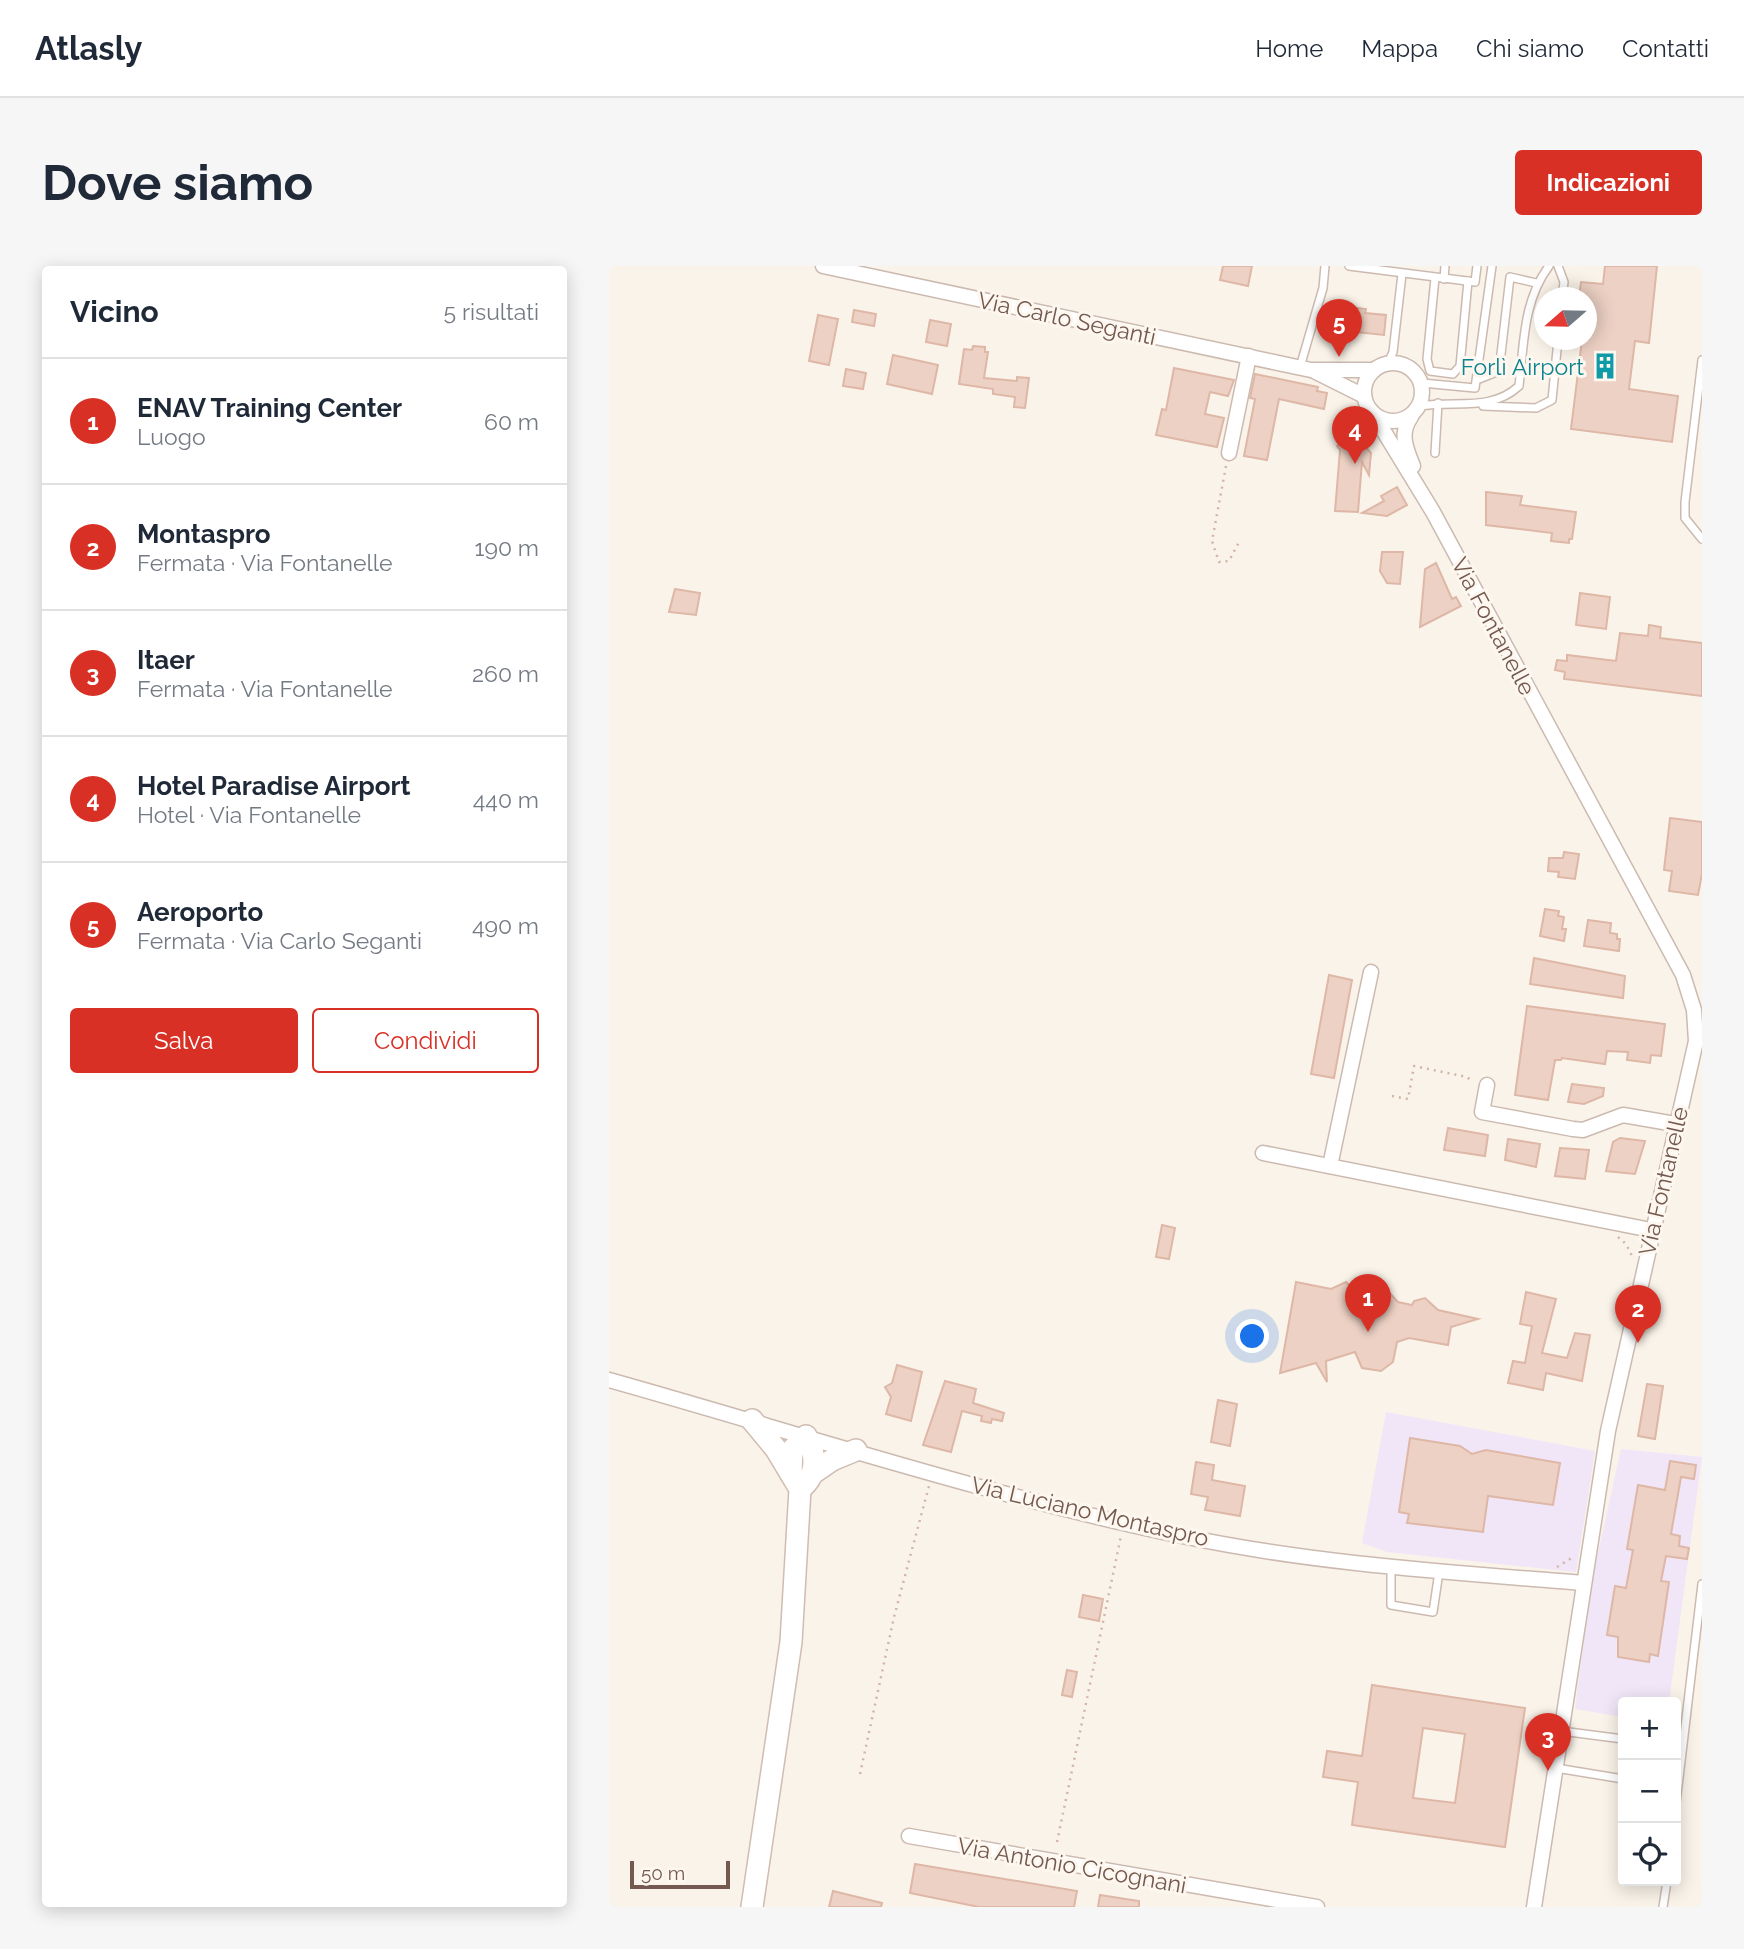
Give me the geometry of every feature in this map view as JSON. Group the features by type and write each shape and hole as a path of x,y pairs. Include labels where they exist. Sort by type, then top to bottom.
{"street":[{"name":"Via Carlo Seganti","path":"823,266 1305,368 1374,370"},
{"path":"1229,453 1249,356"},
{"path":"1388,363 1408,366 1422,383 1415,411 1389,422 1372,412 1364,396 1365,384 1374,370 1388,363"},
{"name":"Via Carlo Seganti","path":"1305,368 1364,396"},
{"name":"Via Fontanelle","path":"1415,411 1404,431 1406,447 1433,512"},
{"name":"Via Fontanelle","path":"1372,412 1433,512 1683,975 1694,1010 1696,1041 1651,1230 1608,1432 1582,1583 1534,1907"},
{"path":"1330,1166 1371,972"},
{"path":"1487,1085 1482,1112 1573,1129 1593,1127 1623,1115 1675,1124"},
{"path":"1263,1153 1651,1230"},
{"name":"Via Luciano Montaspro","path":"609,1380 1123,1523 1287,1554 1439,1572 1582,1583"},
{"path":"752,1420 801,1479"},
{"path":"752,1907 789,1667 801,1479 792,1450 806,1436"},
{"path":"801,1479 832,1460 856,1450"},
{"name":"Via Antonio Cicognani","path":"909,1836 1317,1907"}],"lane":[{"path":"1305,368 1323,288 1325,266"},
{"path":"1349,266 1380,268 1411,276 1475,282 1477,266"},
{"path":"1411,276 1413,266"},
{"path":"1445,266 1440,279 1427,359 1430,371 1453,374 1460,366 1468,281"},
{"path":"1422,383 1475,388 1479,379 1492,266"},
{"path":"1475,406 1509,395 1519,386 1529,304 1537,283 1549,266"},
{"path":"1558,266 1563,287"},
{"path":"1388,363 1393,352 1402,274"},
{"path":"1479,379 1499,371 1510,277 1537,283"},
{"path":"1415,411 1438,402 1537,408 1552,400 1557,350"},
{"path":"1702,360 1685,518 1702,539"},
{"path":"1435,453 1438,402"},
{"path":"1391,1567 1391,1605 1433,1612 1439,1572"},
{"path":"1681,1761 1702,1584"},
{"path":"1560,1731 1618,1738"},
{"path":"1555,1768 1618,1778"},
{"path":"1663,1907 1666,1886"}],"path":[{"path":"1229,453 1212,541 1219,562 1229,561 1239,542"},
{"path":"1392,1096 1408,1099 1414,1066 1467,1077 1470,1082 1487,1085"},
{"path":"1610,1234 1626,1244 1634,1262"},
{"path":"860,1774 894,1617 933,1472"},
{"path":"1057,1842 1123,1523"},
{"path":"1552,1568 1571,1560 1577,1550"}],"shaded area":[{"path":"1386,1412 1595,1451 1576,1572 1387,1552 1362,1543"},
{"path":"1621,1449 1702,1457 1670,1697 1618,1697 1618,1716 1575,1709 1591,1585"}],"building":[{"path":"1223,266 1252,266 1248,286 1220,280"},
{"name":"Forlì Airport","path":"1605,266 1657,266 1649,343 1635,341 1629,389 1678,396 1672,442 1571,429 1581,350 1597,350 1597,287 1580,287 1581,282 1603,284"},
{"path":"1349,307 1366,309 1365,313 1386,315 1384,335 1347,331"},
{"path":"854,310 876,314 874,326 852,322"},
{"path":"818,315 838,319 829,365 809,361"},
{"path":"930,320 951,324 947,346 926,342"},
{"path":"973,346 985,347 985,352 988,352 984,378 1017,381 1017,377 1029,378 1025,408 1014,407 1015,397 993,394 993,389 959,384 964,349 972,350"},
{"path":"893,355 938,365 932,394 887,384"},
{"path":"1174,368 1234,380 1228,396 1210,392 1205,414 1224,418 1217,447 1156,435 1162,409 1166,410"},
{"path":"846,369 866,373 863,389 843,386"},
{"path":"1255,374 1318,387 1317,391 1327,393 1324,409 1279,399 1267,460 1244,456 1255,399 1250,398"},
{"path":"1343,414 1358,431 1354,434 1371,453 1369,475 1362,462 1358,512 1335,511 1340,450 1337,446 1341,443"},
{"path":"1397,487 1407,505 1387,516 1362,513 1384,501 1381,496"},
{"path":"1486,492 1522,496 1520,505 1576,512 1572,539 1569,539 1569,543 1551,541 1552,533 1486,525"},
{"path":"1382,552 1403,552 1400,584 1387,583 1380,571"},
{"path":"1436,563 1452,599 1456,597 1461,606 1420,627 1425,569"},
{"path":"675,589 700,593 696,615 669,612"},
{"path":"1580,593 1610,597 1606,629 1576,625"},
{"path":"1649,625 1661,627 1660,638 1702,643 1702,696 1564,679 1565,672 1555,670 1557,660 1567,661 1567,655 1616,661 1620,633 1648,636"},
{"path":"1670,818 1702,822 1702,874 1698,895 1669,891 1672,871 1664,870"},
{"path":"1564,852 1579,854 1575,879 1558,877 1559,872 1548,871 1549,858 1563,858"},
{"path":"1545,909 1559,911 1558,916 1564,917 1564,941 1540,936"},
{"path":"1588,920 1611,923 1610,933 1617,934 1617,939 1620,939 1619,951 1584,946"},
{"path":"1534,958 1625,976 1623,998 1530,984"},
{"path":"1329,975 1352,980 1334,1078 1311,1074"},
{"path":"1527,1006 1665,1024 1661,1056 1651,1055 1650,1063 1627,1060 1628,1052 1607,1051 1605,1064 1562,1058 1555,1060 1548,1100 1515,1095"},
{"path":"1572,1084 1604,1088 1603,1096 1584,1104 1568,1102"},
{"path":"1448,1128 1488,1135 1485,1156 1444,1150"},
{"path":"1620,1138 1645,1141 1635,1174 1606,1171 1613,1142"},
{"path":"1508,1139 1540,1144 1536,1167 1505,1160"},
{"path":"1560,1148 1589,1150 1585,1179 1555,1176"},
{"path":"1162,1225 1175,1228 1169,1259 1156,1257"},
{"path":"1296,1282 1331,1289 1346,1282 1360,1295 1368,1297 1378,1290 1386,1289 1398,1302 1412,1305 1414,1301 1425,1298 1438,1310 1478,1319 1451,1327 1448,1345 1409,1338 1397,1342 1393,1362 1381,1371 1362,1368 1355,1352 1326,1361 1327,1382 1316,1363 1280,1373"},
{"path":"1526,1292 1556,1299 1542,1353 1567,1358 1575,1333 1590,1335 1582,1381 1546,1373 1543,1390 1508,1383 1513,1361 1525,1363 1532,1326 1520,1324"},
{"path":"897,1365 922,1372 911,1421 886,1414 891,1397 885,1387 892,1383"},
{"path":"945,1381 976,1389 973,1403 1004,1413 1002,1421 992,1419 991,1423 981,1421 982,1416 962,1411 951,1452 923,1445"},
{"path":"1647,1384 1663,1386 1655,1439 1638,1436"},
{"path":"1218,1400 1237,1404 1230,1446 1211,1442"},
{"path":"1410,1438 1460,1446 1472,1454 1486,1450 1560,1463 1553,1505 1488,1496 1483,1532 1407,1523 1409,1514 1399,1512"},
{"path":"1670,1461 1696,1465 1694,1479 1681,1477 1671,1534 1680,1536 1679,1546 1689,1548 1687,1559 1666,1556 1661,1581 1669,1582 1658,1656 1650,1654 1649,1662 1618,1657 1618,1637 1607,1635 1615,1586 1626,1588 1633,1550 1627,1549 1638,1485 1665,1490"},
{"path":"1196,1462 1214,1465 1212,1480 1245,1486 1240,1516 1205,1510 1208,1497 1191,1494"},
{"path":"1083,1595 1103,1599 1099,1621 1079,1617"},
{"path":"1067,1670 1077,1672 1072,1697 1062,1695"},
{"path":"1372,1685 1525,1708 1505,1847 1352,1825 1358,1782 1323,1777 1327,1751 1362,1756","holes":["1423,1728 1465,1734 1455,1803 1413,1798"]},
{"path":"915,1864 1077,1891 1074,1907 979,1907 910,1893"},
{"path":"833,1891 882,1903 881,1907 829,1907"},
{"path":"1100,1895 1139,1901 1139,1907 1098,1907"}],"place":[{"name":"Aeroporto","path":"1339,357"},
{"name":"Forlì Airport","path":"1605,366"},
{"name":"Hotel Paradise Airport","path":"1355,464"},
{"name":"ENAV Training Center","path":"1368,1332"},
{"name":"Montaspro","path":"1638,1343"},
{"name":"Itaer","path":"1548,1771"}]}
